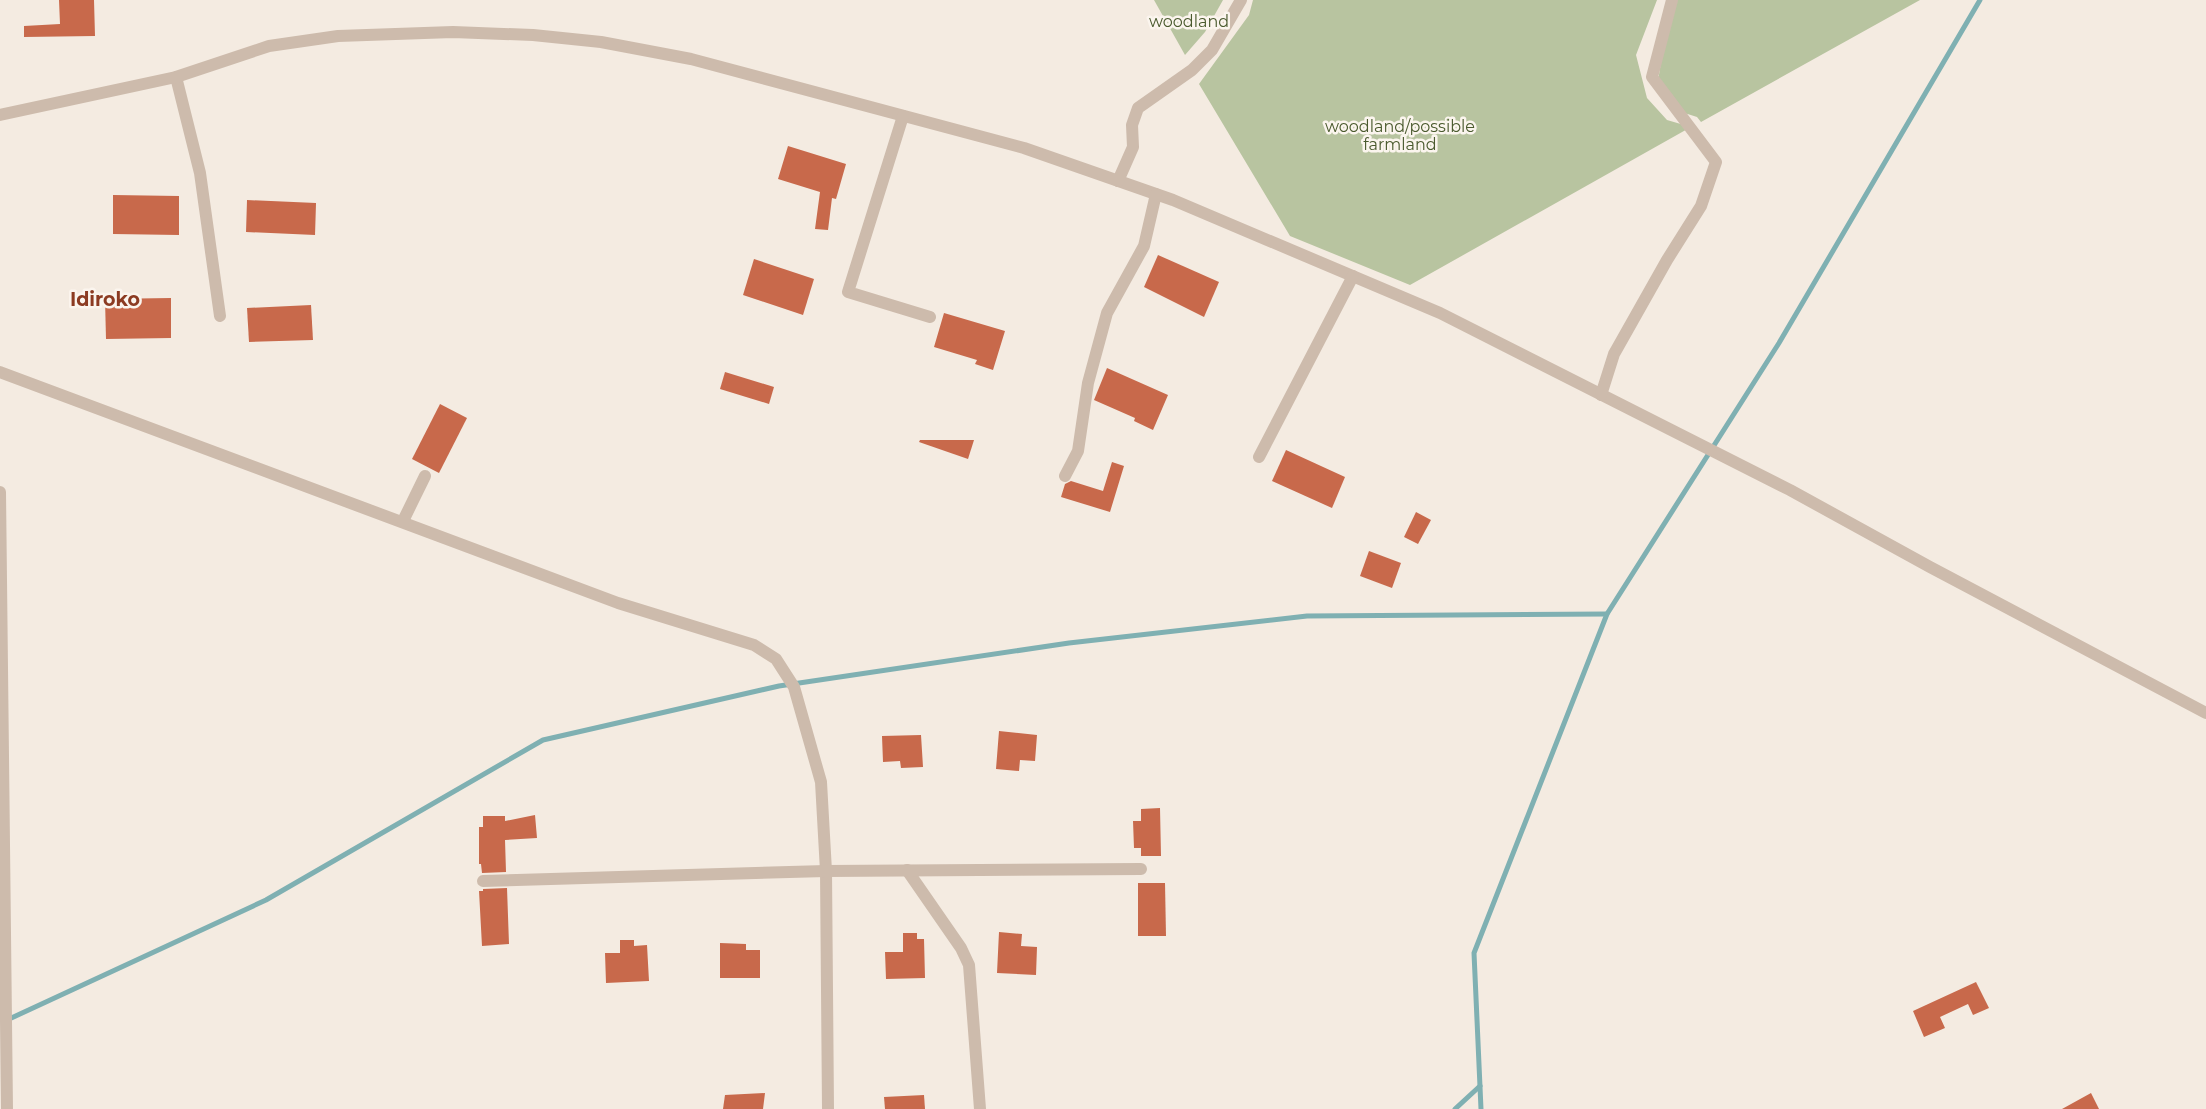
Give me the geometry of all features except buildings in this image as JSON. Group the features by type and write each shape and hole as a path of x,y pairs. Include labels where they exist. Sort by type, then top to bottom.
{"street":[{"path":"1118,181 1133,146 1132,125 1138,108 1192,70 1212,50 1241,0"},
{"path":"1601,395 1614,354 1667,260 1701,206 1716,162 1652,77 1672,0"},
{"path":"0,115 176,77 269,46 338,36 453,32 533,35 601,42 691,59 1024,148 1156,194 1440,313 1790,490 1930,567 2206,713"},
{"path":"176,77 200,173 220,316"},
{"path":"903,116 848,292 930,317"},
{"path":"1065,476 1078,451 1088,383 1107,312 1144,246 1156,194"},
{"path":"1259,457 1353,276"},
{"path":"0,372 618,603 754,645 776,659 794,687 821,782 826,871 828,1109"},
{"path":"402,521 425,476"},
{"path":"0,492 7,1109"},
{"path":"483,881 826,871 1141,869"},
{"path":"908,870 961,948 969,965 980,1109"}],"green space":[{"name":"woodland","path":"1154,0 1223,0 1205,32 1185,55"},
{"name":"woodland/possible farmland","path":"1253,0 1657,0 1636,55 1647,98 1667,120 1691,127 1410,285 1290,236 1199,84 1249,15"},
{"path":"1671,0 1920,0 1701,122 1697,117 1672,109 1657,87"}],"waterway":[{"path":"1481,1109 1474,953 1607,614 1779,343 1980,0"},
{"path":"7,1020 266,900 543,740 779,686 1069,643 1307,616 1607,614"},
{"path":"1455,1109 1480,1086"}],"district":[{"name":"Idiroko","path":"105,299"}]}
